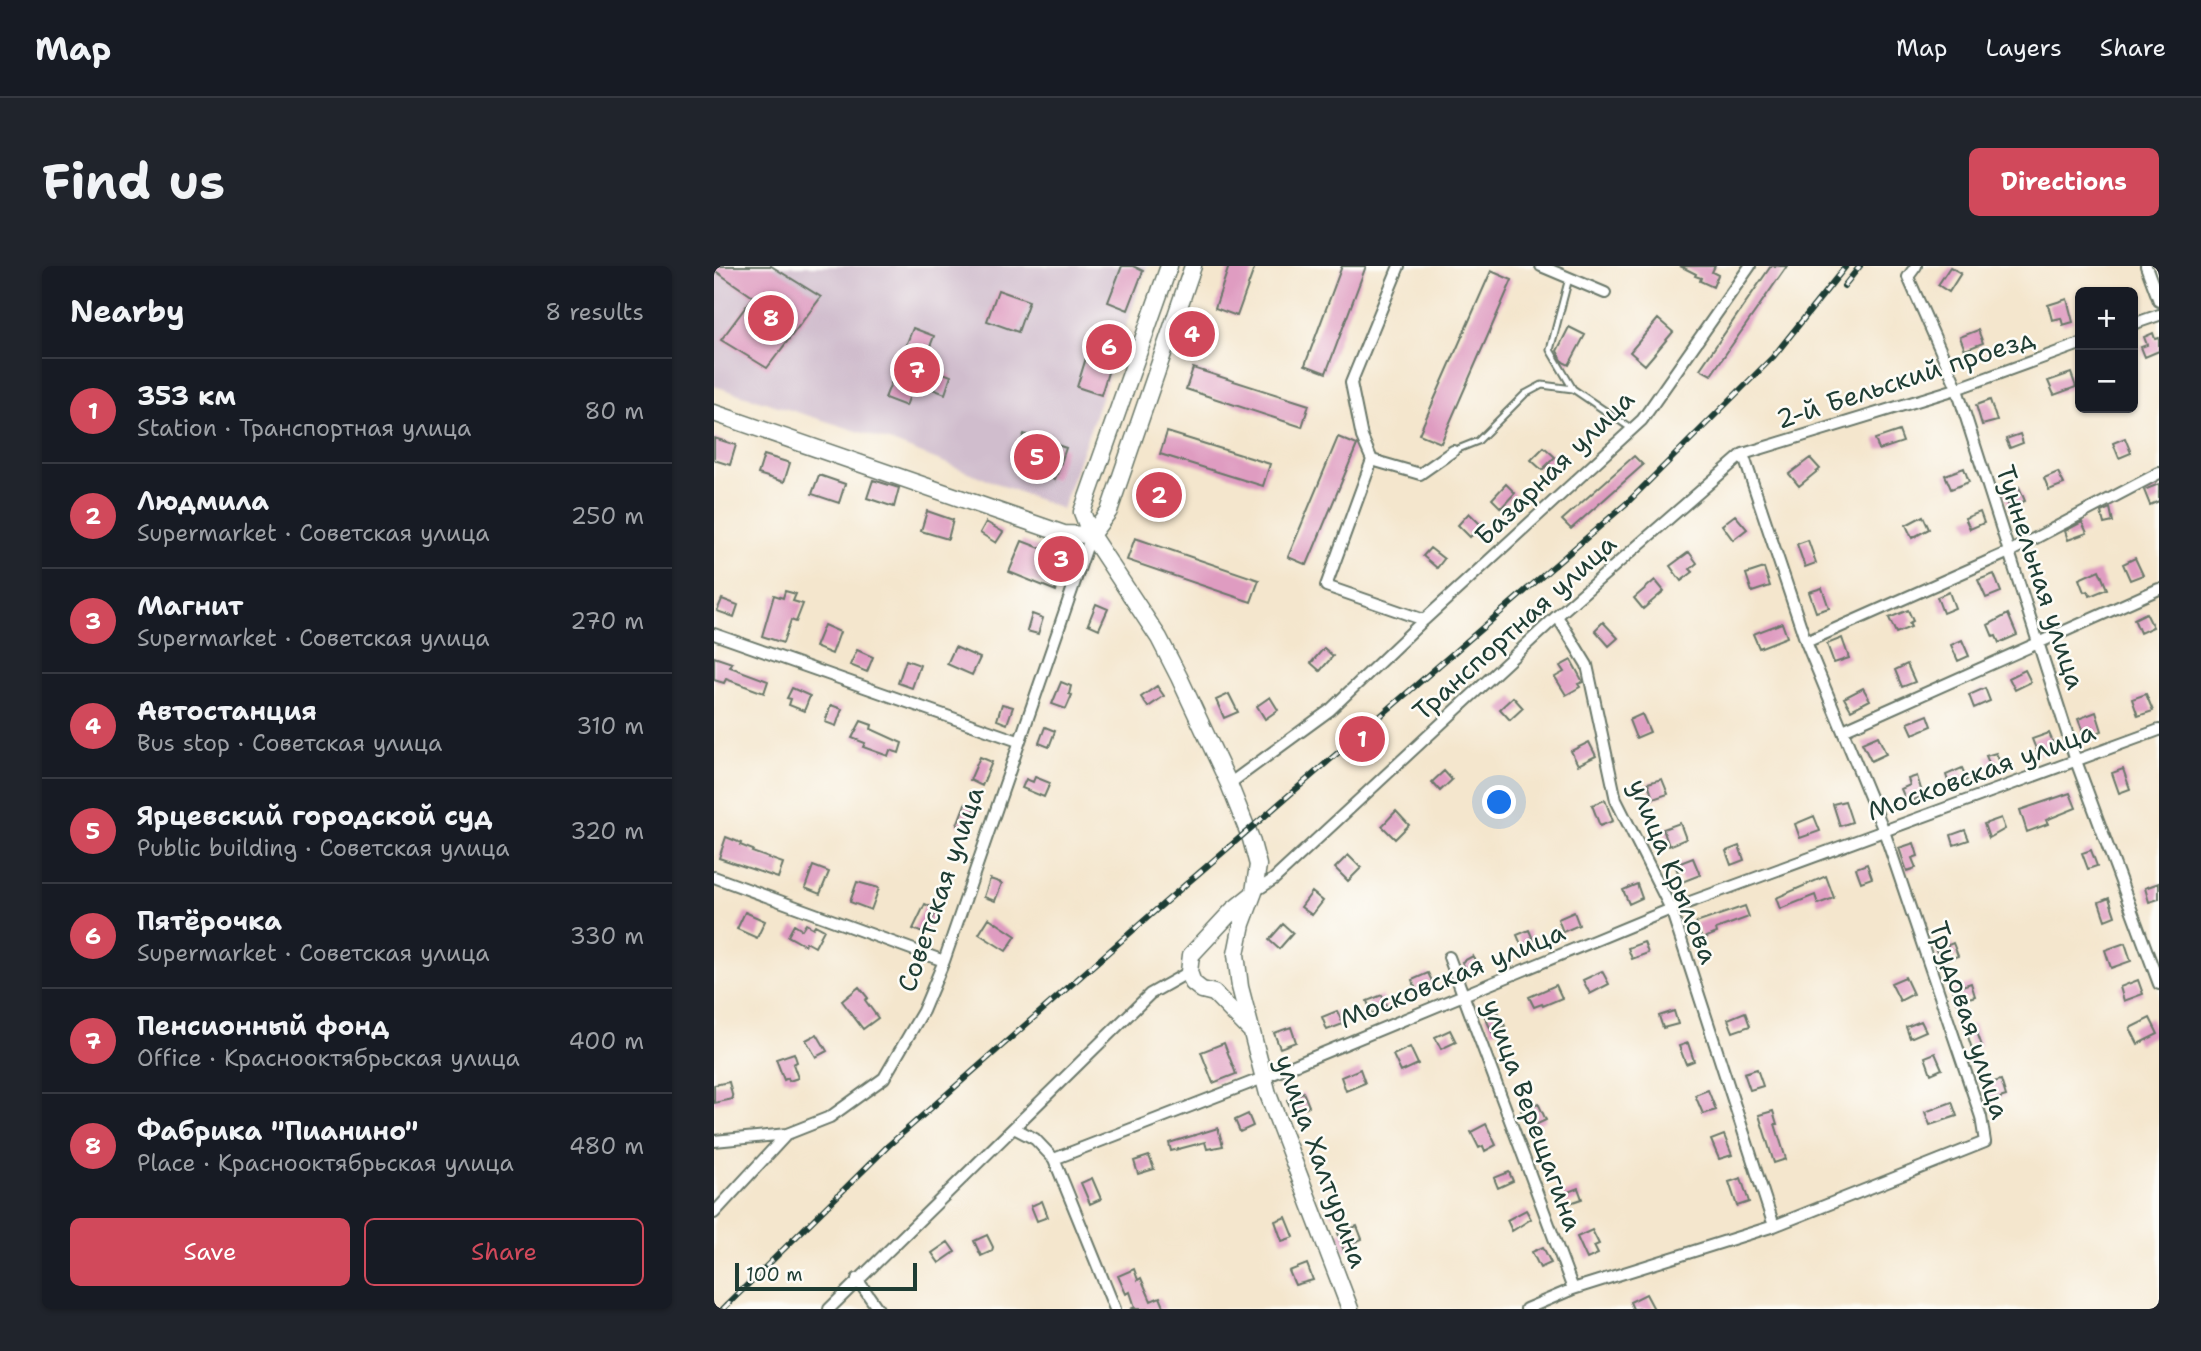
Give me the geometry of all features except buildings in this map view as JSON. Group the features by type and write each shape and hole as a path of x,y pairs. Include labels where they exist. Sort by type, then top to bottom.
{"main road":[{"name":"Советская улица","path":"1091,535 1082,512 1169,266"},
{"name":"Советская улица","path":"1091,535 1109,511 1193,266"},
{"path":"714,413 1064,534 1091,535 1159,638 1229,784 1251,839 1258,865 1255,892 1242,924 1236,954 1239,974 1230,988 1214,993 1202,990 1194,983 1189,972 1191,956 1233,910 1255,892"},
{"path":"1203,944 1222,943 1236,954"},
{"name":"улица Халтурина","path":"1239,974 1263,1078 1350,1309"},
{"path":"1214,993 1250,1030"}],"street":[{"path":"1399,266 1351,383 1362,437 1372,460 1326,586 1424,620"},
{"path":"1541,266 1605,293"},
{"name":"Базарная улица","path":"1229,784 1330,710 1642,420 1750,266"},
{"name":"Туннельная улица","path":"1916,266 1908,277 1956,389 2076,761 2159,984"},
{"path":"2146,266 2159,301"},
{"path":"2138,322 2159,315"},
{"name":"2-й Бельский проезд","path":"1743,454 1956,389 2075,346"},
{"path":"1372,460 1420,474 1453,451"},
{"name":"Транспортная улица","path":"1255,892 1274,879 1557,617 1743,454"},
{"name":"Трудовая улица","path":"1526,1309 1573,1289 1774,1226 1984,1142 1982,1117 1884,831 1806,642 1743,454"},
{"path":"1806,642 2009,552 2159,474"},
{"name":"Советская улица","path":"714,1141 787,1134 830,1117 884,1078 923,1011 944,961 1091,535"},
{"path":"1843,730 2159,589"},
{"name":"улица Крылова","path":"1557,617 1587,665 1616,800 1671,909 1774,1226"},
{"path":"714,634 1018,741"},
{"name":"Московская улица","path":"1054,1158 1263,1078 1671,909 2159,730"},
{"path":"714,877 944,961"},
{"name":"улица Верещагина","path":"1449,957 1573,1289"},
{"path":"829,1309 1150,994 1189,972"},
{"path":"1014,1128 1035,1139 1054,1158 1115,1309"},
{"path":"714,1213 787,1134"},
{"path":"858,1279 878,1309"}],"lane":[{"path":"1569,278 1550,350 1573,389 1632,429"},
{"path":"1453,451 1478,441 1525,394 1542,385 1573,389"}],"shaded area":[{"path":"714,266 1147,266 1062,509 892,442 714,386"}],"railway":[{"path":"723,1309 889,1145 1628,502 1773,357 1846,266"},
{"path":"1844,286 1860,266"}],"place":[{"name":"Фабрика \"Пианино\"","path":"771,318"},
{"name":"Автостанция","path":"1192,334"},
{"name":"Пятёрочка","path":"1109,347"},
{"name":"Пенсионный фонд","path":"917,370"},
{"name":"Ярцевский городской суд","path":"1037,457"},
{"name":"Людмила","path":"1159,495"},
{"name":"Магнит","path":"1061,559"},
{"name":"353 км","path":"1362,739"}]}
